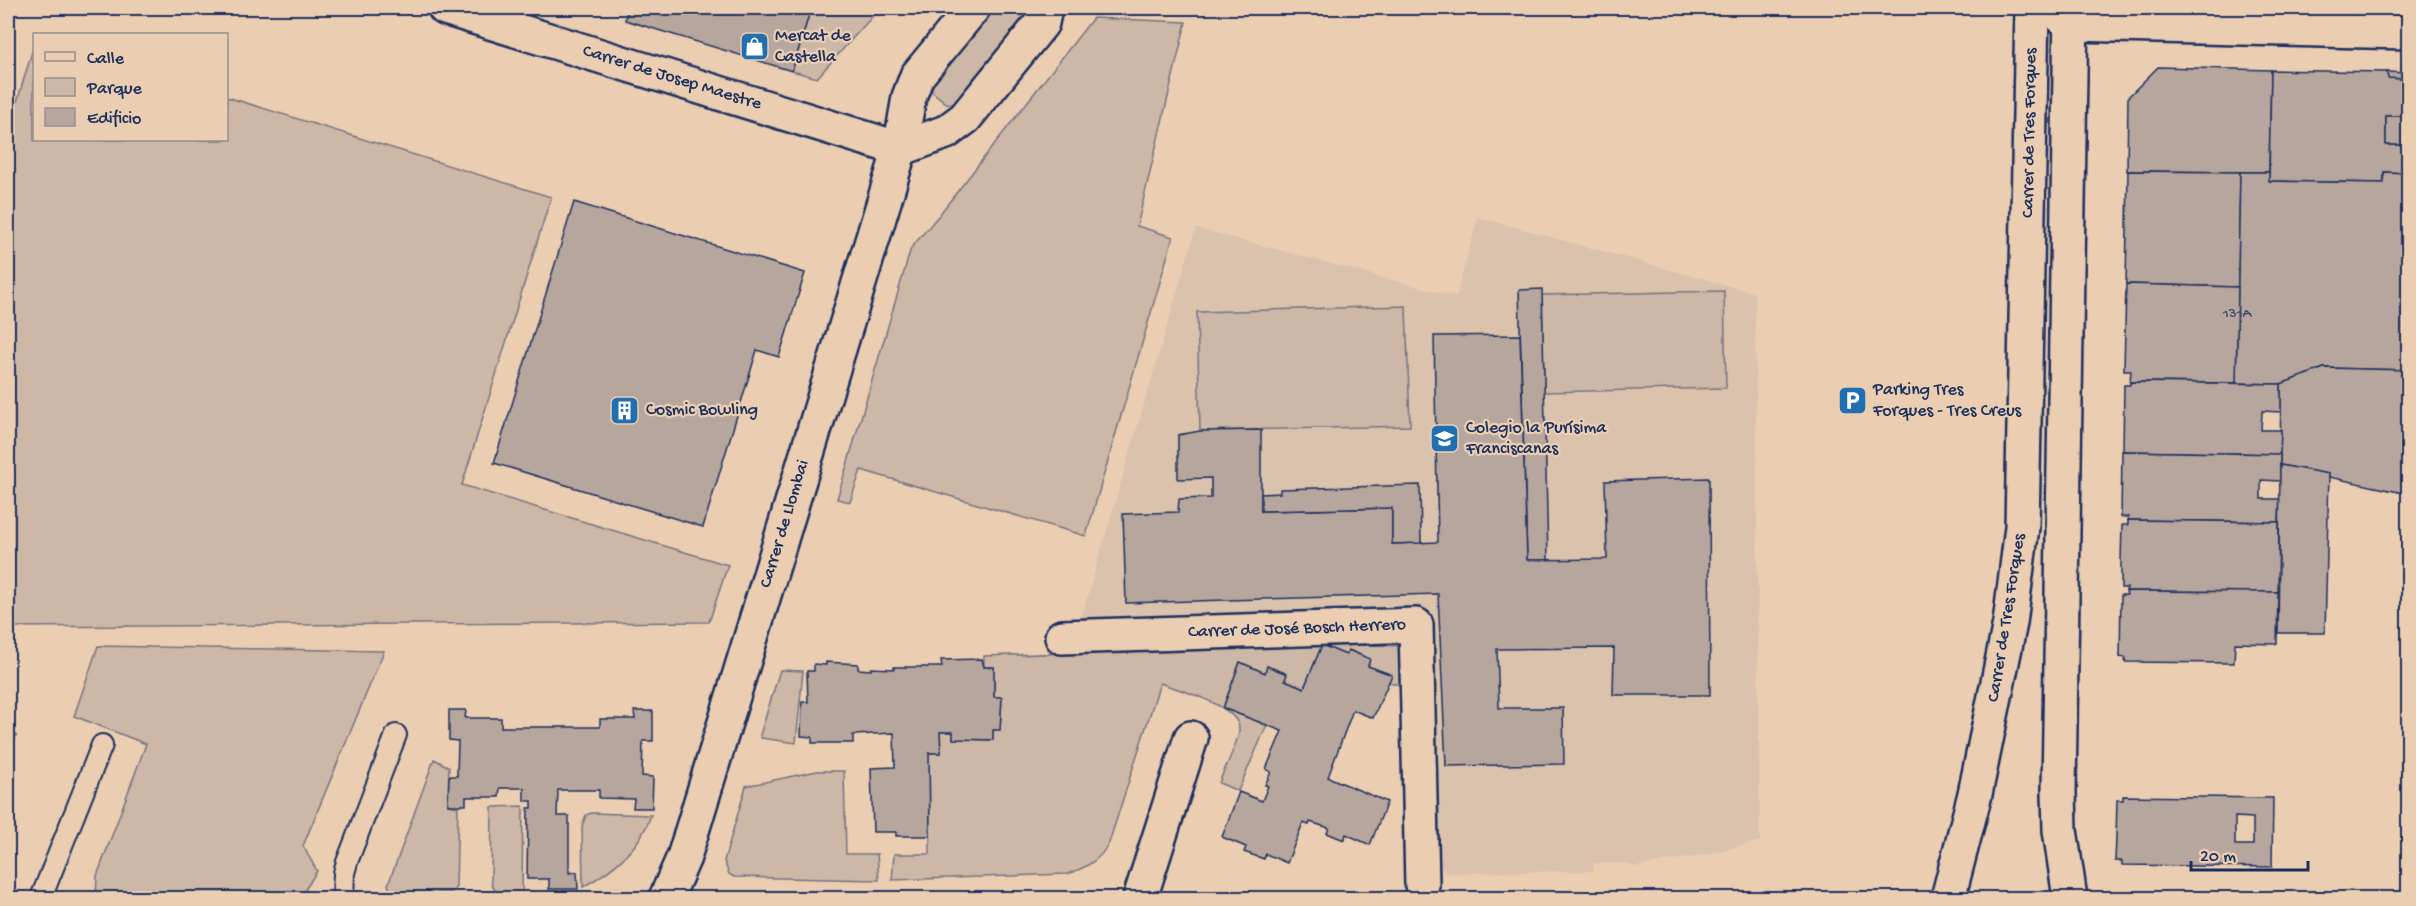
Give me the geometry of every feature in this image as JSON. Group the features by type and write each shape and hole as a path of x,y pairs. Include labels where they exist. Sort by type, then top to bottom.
{"street":[{"name":"Carrer de Josep Maestre","path":"445,8 900,149"},
{"name":"Carrer de Llombai","path":"666,898 684,857 900,149 909,97 917,76 973,8"},
{"path":"900,149 945,132 965,118 1042,23 1045,8"},
{"name":"Carrer de Tres Forques","path":"1948,898 1975,794 2010,623 2022,527 2032,8"},
{"path":"2070,898 2060,830 2059,792 2064,13 2409,32"},
{"name":"Carrer de José Bosch Herrero","path":"1062,637 1416,625 1422,885"},
{"path":"1140,898 1191,738"}],"lane":[{"path":"342,898 347,862 396,735"},
{"path":"41,898 102,745"}],"shaded area":[{"name":"Colegio la Purísima Franciscanas","path":"1478,217 1755,293 1760,841 1704,855 1635,867 1626,863 1594,863 1593,871 1445,873 1431,849 1424,607 1081,618 1196,228 1456,297"}],"green space":[{"path":"811,8 880,8 817,78 792,71"},
{"path":"995,8 1022,8 1026,13 1024,21 956,104 946,103 928,88"},
{"path":"1093,18 1186,22 1137,226 1173,237 1086,536 861,470 850,502 837,499 911,248"},
{"path":"33,48 33,141 228,141 228,97 551,197 462,485 728,565 709,622 8,627 8,132"},
{"path":"1724,291 1726,388 1544,392 1542,295"},
{"path":"1406,306 1410,426 1200,431 1197,312"},
{"path":"1327,644 1404,646 1405,687 1389,682 1391,675 1368,666 1370,659 1349,650 1346,655 1322,646 1304,688 1285,680 1286,673 1267,666 1265,673 1240,662 1223,708 1267,725 1238,791 1219,783 1238,737 1237,722 1231,714 1208,700 1160,683 1109,843 1092,863 1067,874 892,880 894,854 930,854 929,753 941,753 940,732 953,732 953,739 993,740 993,730 1000,729 1002,697 994,697 994,667 984,667 984,656"},
{"path":"98,646 384,651 303,846 317,871 300,898 96,898 97,876 146,744 74,716"},
{"path":"780,670 803,671 796,743 761,738 760,735"},
{"path":"434,759 449,767 448,805 458,807 456,887 452,892 401,897 392,894 388,885"},
{"path":"817,771 844,771 846,854 877,854 879,880 734,877 729,874 724,861 746,786"},
{"path":"523,806 522,896 499,895 492,886 491,879 492,807"},
{"path":"591,813 651,815 633,848 615,866 583,887 582,826 586,815"}],"building":[{"name":"Mercat de Castella","path":"628,8 811,8 792,71 625,20"},
{"path":"2158,67 2271,70 2269,172 2127,171 2128,97"},
{"path":"2271,70 2387,72 2388,78 2408,79 2408,116 2386,116 2386,145 2408,145 2408,173 2384,172 2384,183 2269,181"},
{"path":"2387,72 2408,73 2408,79 2388,78"},
{"path":"2386,116 2408,116 2408,145 2386,145"},
{"path":"2128,171 2240,172 2238,287 2126,284"},
{"path":"2240,172 2269,172 2269,181 2384,183 2384,172 2408,173 2408,370 2324,368 2281,384 2236,383"},
{"name":"Cosmic Bowling","path":"574,202 805,273 779,357 757,350 703,527 494,463"},
{"path":"2126,284 2238,287 2236,383 2130,382 2131,370 2124,370"},
{"path":"1542,289 1548,560 1527,560 1519,290"},
{"path":"1520,335 1527,560 1607,559 1605,481 1709,478 1710,695 1613,695 1614,648 1497,649 1499,708 1563,708 1564,764 1446,766 1438,594 1126,603 1123,514 1178,512 1179,499 1211,498 1211,478 1178,479 1178,435 1200,431 1261,430 1261,511 1392,508 1392,544 1438,542 1434,336"},
{"path":"2324,368 2408,370 2408,494 2329,477 2329,474 2280,465 2281,384"},
{"path":"2130,382 2281,384 2281,412 2262,411 2261,430 2281,430 2280,454 2123,451 2124,385 2130,385"},
{"path":"2122,451 2280,454 2280,481 2261,480 2261,499 2280,499 2279,522 2128,520 2128,517 2121,517"},
{"path":"2280,465 2329,474 2325,633 2278,633"},
{"path":"1420,485 1421,543 1392,544 1392,508 1261,511 1261,494 1280,493 1280,489"},
{"path":"2128,520 2279,522 2278,592 2126,591 2127,588 2121,588 2122,525 2128,525"},
{"path":"2126,591 2278,592 2277,644 2235,643 2234,663 2125,662 2126,658 2120,657 2121,595 2127,595"},
{"path":"1322,645 1346,655 1348,650 1370,659 1368,666 1392,675 1373,718 1353,710 1328,777 1387,802 1370,845 1346,834 1344,840 1327,833 1329,828 1310,822 1309,825 1303,823 1287,863 1266,854 1264,859 1244,852 1246,847 1222,837 1239,792 1262,801 1268,786 1265,785 1271,772 1266,769 1282,731 1223,708 1240,662 1265,673 1267,666 1287,674 1285,680 1304,688"},
{"path":"982,659 984,667 994,667 994,697 1002,697 1000,730 993,730 993,740 953,739 953,732 940,732 941,753 929,753 930,836 896,836 896,832 873,832 871,768 895,767 894,733 853,735 853,743 812,743 812,737 801,736 802,702 808,702 807,671 814,671 814,664 826,665 826,662 858,664 858,669 871,670 871,668 894,669 894,667 942,667 941,660"},
{"path":"449,710 466,710 465,718 501,718 501,727 600,727 600,719 635,719 634,711 653,711 653,741 643,741 642,776 653,777 652,808 633,808 634,799 599,798 599,790 558,790 557,816 569,816 569,873 577,872 578,889 549,889 549,879 527,879 528,808 532,808 532,801 524,801 524,788 500,788 499,797 466,797 466,805 448,805 449,776 457,776 458,741 449,740"},
{"path":"8,732 16,735 8,759"},
{"path":"2123,796 2273,798 2272,867 2122,865 2122,861 2115,861 2117,800 2123,800","holes":["2235,817 2253,818 2253,845 2235,845"]}],"place":[{"name":"Mercat de Castella","path":"754,46"},
{"name":"Parking Tres Forques - Tres Creus","path":"1852,400"},
{"name":"Cosmic Bowling","path":"625,410"},
{"name":"Colegio la Purísima Franciscanas","path":"1445,438"}]}
